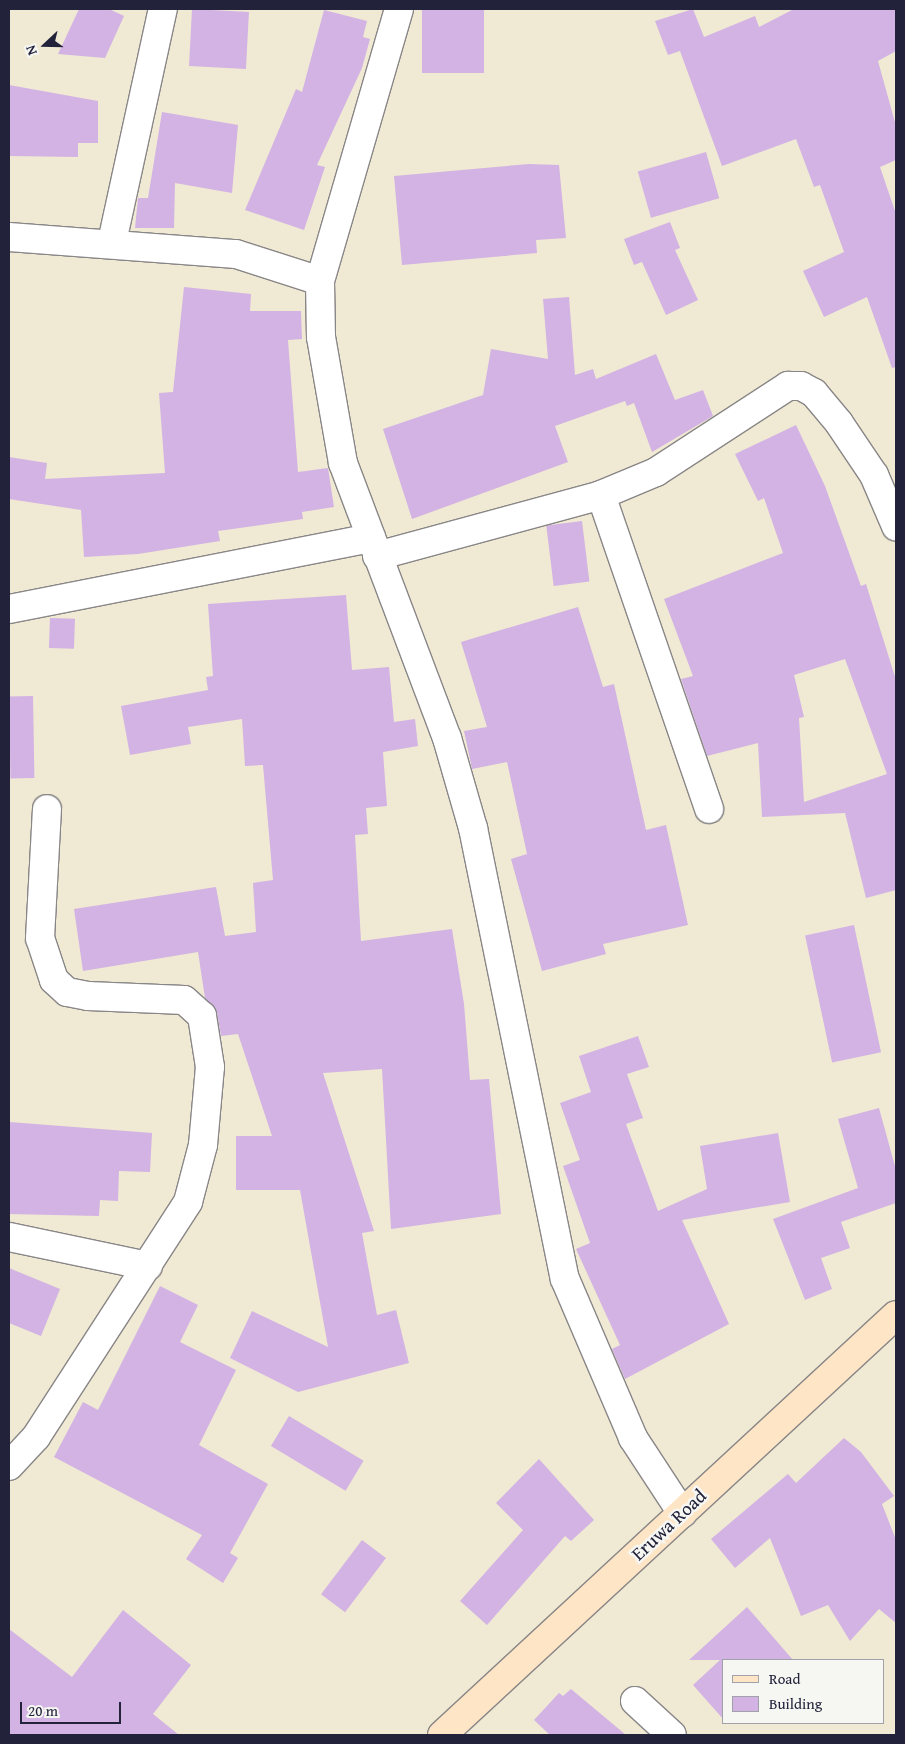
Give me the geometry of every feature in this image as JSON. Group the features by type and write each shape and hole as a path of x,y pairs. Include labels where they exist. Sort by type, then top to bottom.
{"main road":[{"name":"Eruwa Road","path":"442,1735 896,1315"}],"street":[{"path":"112,242 163,9"},
{"path":"399,9 320,281 321,337 343,463 447,738 473,828 565,1279 633,1438 682,1513"},
{"path":"9,238 112,242 236,254 320,281"},
{"path":"9,610 374,547 601,494 656,472 770,394 801,386 814,394 844,431 874,475 896,526"},
{"path":"601,494 709,809"},
{"path":"9,1466 36,1437 188,1202 199,1168 210,1067 207,1033 202,1016 184,1000 88,996 67,992 54,980 40,938 47,809"},
{"path":"9,1237 148,1266"},
{"path":"635,1701 672,1735"}],"building":[{"path":"79,9 109,9 124,16 105,58 58,54"},
{"path":"192,9 249,12 246,69 189,66"},
{"path":"422,9 484,9 484,73 422,73"},
{"path":"693,9 704,37 755,16 759,27 794,9 896,9 896,51 878,61 896,126 896,160 880,167 896,214 896,367 892,368 867,297 824,317 803,271 844,252 820,185 814,187 796,139 722,166 680,51 668,55 655,21"},
{"path":"324,10 367,21 363,37 370,39 362,68 317,165 325,167 304,230 245,210 296,89 302,92"},
{"path":"9,85 98,101 98,143 78,143 78,157 9,156"},
{"path":"162,112 238,125 232,193 175,183 174,228 135,228 138,198 148,198"},
{"path":"706,152 719,198 651,218 638,172"},
{"path":"529,164 559,165 566,238 536,240 537,253 402,265 394,176"},
{"path":"670,222 680,248 675,250 698,300 666,315 642,262 634,265 624,239"},
{"path":"184,287 251,294 250,311 301,311 302,339 288,340 298,472 328,468 334,507 302,512 303,519 218,531 220,541 138,554 84,557 81,510 9,499 9,457 47,463 45,479 165,473 159,393 173,392"},
{"path":"569,297 575,375 593,369 596,379 656,354 675,400 703,390 713,416 652,452 634,403 627,406 625,401 555,426 568,462 412,519 383,429 483,395 491,349 548,359 543,299"},
{"path":"796,425 825,486 861,586 866,584 896,680 896,890 866,898 845,813 762,817 758,743 707,756 681,679 693,676 664,599 783,553 764,498 758,501 735,454","holes":["845,659 887,774 804,802 799,718 804,717 794,675"]},
{"path":"582,521 589,582 554,586 546,525"},
{"path":"346,595 352,670 389,667 394,722 415,719 418,746 383,752 387,806 366,808 368,834 355,835 361,941 452,929 464,1004 470,1080 489,1079 501,1214 391,1229 382,1069 323,1073 374,1231 362,1233 377,1315 396,1310 409,1363 298,1392 230,1358 252,1311 328,1347 300,1190 236,1190 236,1136 272,1136 238,1034 221,1036 217,1013 205,998 198,952 83,971 74,909 216,887 225,936 256,932 253,883 273,880 263,765 245,766 242,719 188,727 191,744 130,755 121,706 208,690 206,677 213,676 208,604"},
{"path":"578,607 603,687 614,684 646,830 666,825 688,925 603,944 606,954 542,971 511,859 527,854 507,762 472,769 464,731 487,727 461,642"},
{"path":"50,618 75,619 74,649 49,648"},
{"path":"9,696 33,696 34,778 10,778"},
{"path":"854,925 881,1052 832,1063 805,935"},
{"path":"638,1036 649,1067 627,1074 643,1118 626,1124 658,1211 707,1189 700,1146 778,1133 790,1202 682,1220 729,1324 625,1379 612,1349 620,1345 576,1249 590,1243 563,1166 580,1160 560,1103 591,1092 579,1056"},
{"path":"879,1108 896,1170 896,1203 841,1222 850,1248 821,1258 832,1289 805,1300 773,1219 858,1188 838,1119"},
{"path":"9,1122 152,1133 150,1172 119,1171 118,1201 100,1200 99,1216 9,1214"},
{"path":"9,1268 60,1289 41,1336 9,1323"},
{"path":"160,1286 198,1305 180,1342 236,1370 199,1445 268,1484 230,1553 238,1558 223,1583 186,1559 202,1535 54,1457 83,1402 98,1410"},
{"path":"289,1416 364,1461 346,1491 271,1446"},
{"path":"844,1438 861,1452 894,1496 882,1504 896,1540 896,1623 879,1609 850,1641 828,1605 801,1616 770,1538 735,1568 711,1539 788,1474 796,1483"},
{"path":"539,1459 594,1520 571,1541 565,1536 487,1625 460,1601 523,1530 496,1503"},
{"path":"362,1540 386,1558 345,1612 321,1594"},
{"path":"747,1607 792,1659 722,1659 722,1718 693,1685 720,1660 689,1660"},
{"path":"123,1610 191,1665 153,1714 179,1735 9,1735 9,1629 72,1677"},
{"path":"571,1689 626,1735 550,1735 534,1720 559,1693 563,1696"}]}
